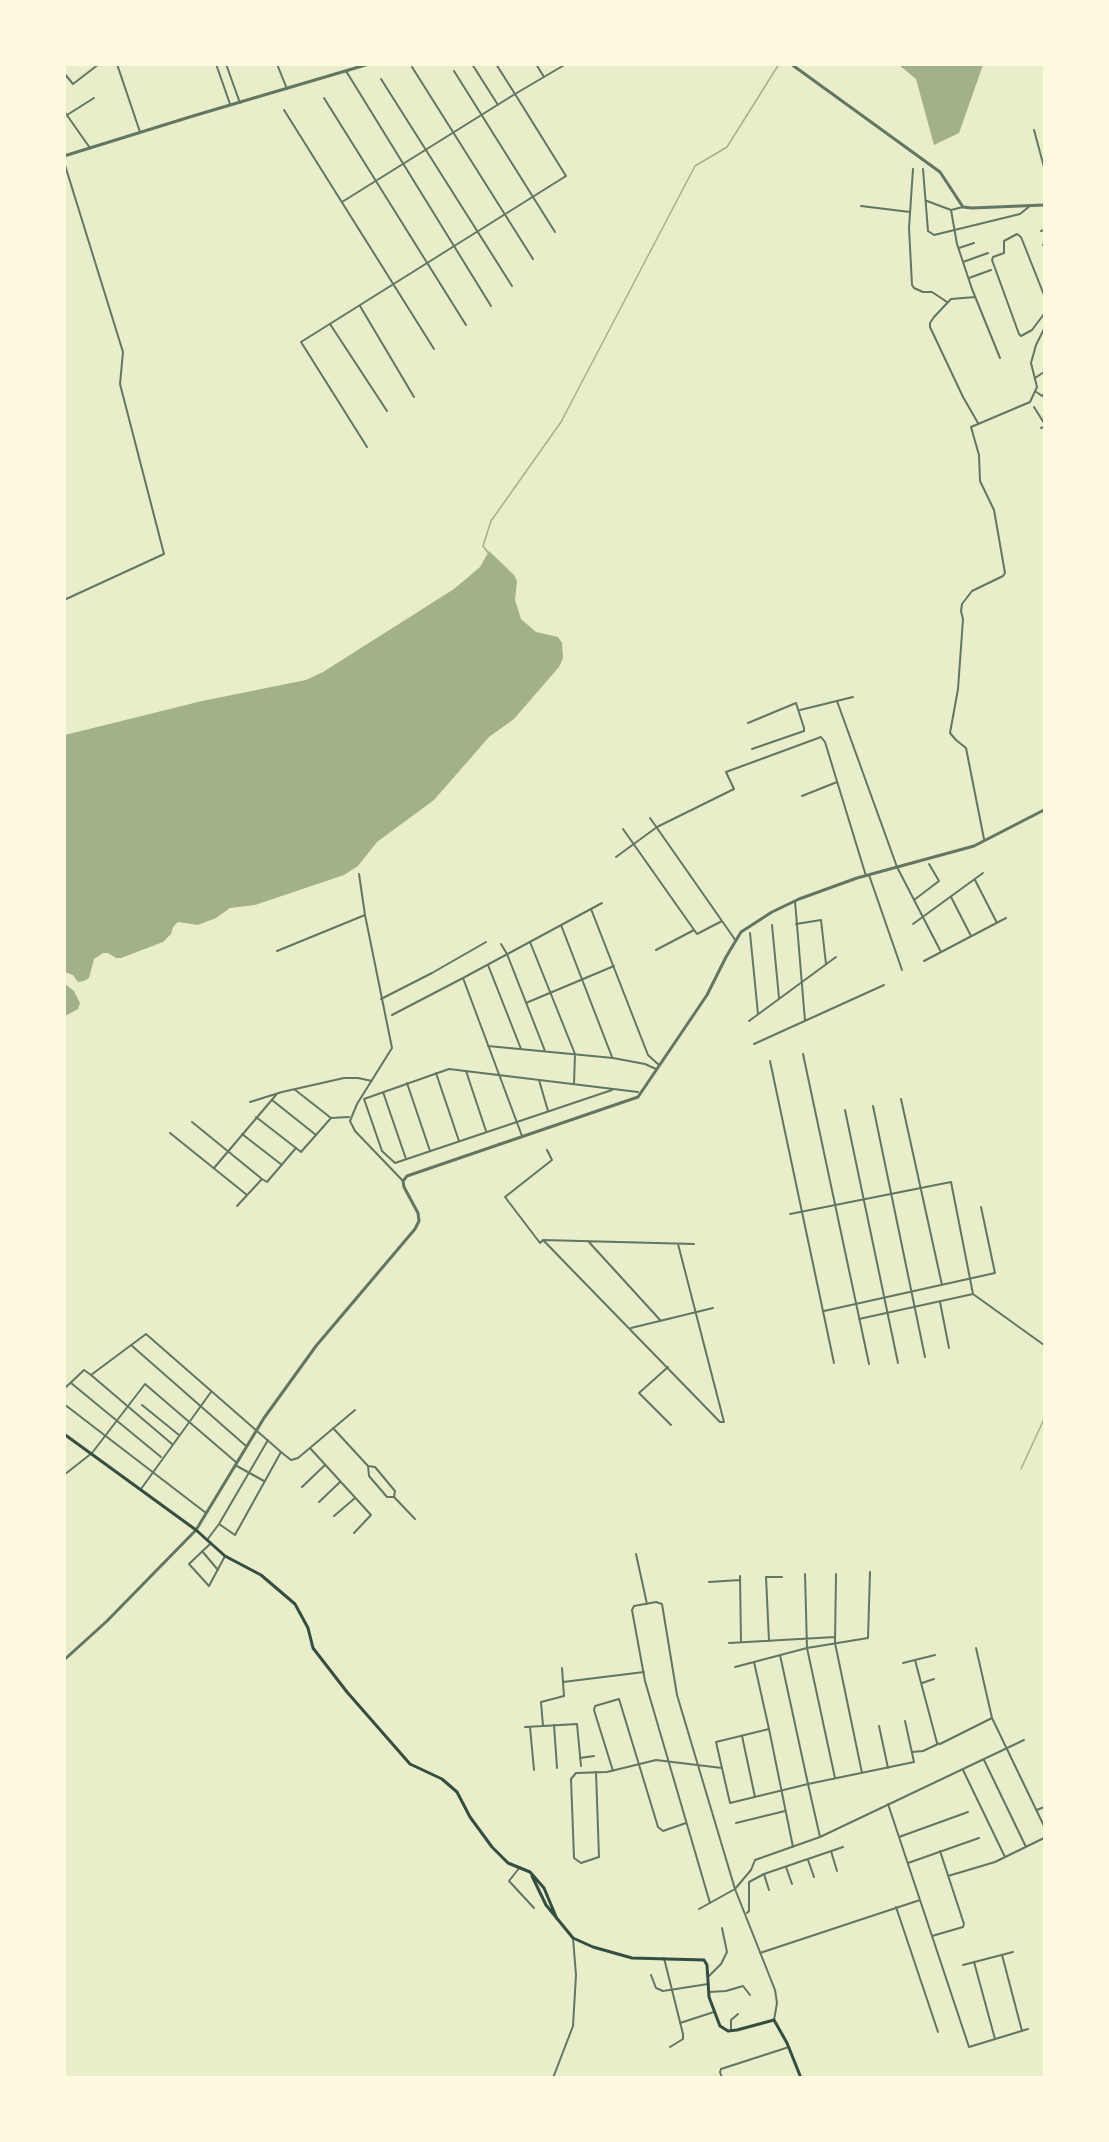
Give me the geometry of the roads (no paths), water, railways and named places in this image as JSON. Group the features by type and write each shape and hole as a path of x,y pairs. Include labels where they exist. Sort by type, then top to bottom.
{"main road":[{"path":"64,1434 196,1530 225,1556 261,1575 295,1604 303,1617 313,1648 347,1692 410,1764 442,1779 457,1792 470,1817 492,1847 508,1863 530,1872 546,1905 573,1938 620,1956 645,1959 700,1958 707,1965 709,1992 717,2022 722,2029 731,2031 774,2020 789,2047 801,2078"}],"street":[{"path":"64,73 73,84 99,64"},
{"path":"117,64 140,132"},
{"path":"216,64 231,105"},
{"path":"226,64 240,103"},
{"path":"276,64 287,90"},
{"path":"64,156 369,64"},
{"path":"471,64 498,105"},
{"path":"367,447 301,342 566,176 496,64"},
{"path":"536,64 544,77"},
{"path":"342,202 566,64"},
{"path":"791,64 940,172 963,207"},
{"path":"411,68 533,259"},
{"path":"454,70 555,232"},
{"path":"346,71 491,306"},
{"path":"381,79 512,286"},
{"path":"67,115 94,98"},
{"path":"324,98 466,325"},
{"path":"284,110 434,349"},
{"path":"64,111 90,148"},
{"path":"1034,130 1044,167"},
{"path":"64,162 123,352 120,384 164,554 64,600"},
{"path":"913,169 910,212 912,285 923,292 932,292 947,302"},
{"path":"923,169 930,233 941,235 1020,214 1030,206"},
{"path":"927,201 951,210 963,207 1044,205"},
{"path":"861,206 910,212"},
{"path":"951,210 968,279 1000,358"},
{"path":"1044,295 1021,237 1017,234 1004,240 1004,253 993,257 992,260 1019,334 1021,336 1032,330 1044,314"},
{"path":"959,248 974,243"},
{"path":"963,262 988,253"},
{"path":"968,279 992,270"},
{"path":"975,297 951,299 934,317 930,327 978,423"},
{"path":"360,306 414,397"},
{"path":"330,324 387,411"},
{"path":"985,841 966,748 950,733 958,689 962,604 972,591 1005,573 994,510 980,481 979,455 971,427 1030,402 1037,387 1031,363 1044,329"},
{"path":"1032,330 1041,335"},
{"path":"1035,378 1044,372"},
{"path":"1035,391 1042,396 1044,394"},
{"path":"1034,407 1043,426"},
{"path":"799,710 853,697"},
{"path":"837,701 897,867 941,952"},
{"path":"748,723 796,703 804,731 752,749"},
{"path":"616,857 657,827 734,789 726,772 820,737 825,742 867,875 902,970"},
{"path":"802,796 837,782"},
{"path":"64,1660 107,1621 196,1530 256,1431 316,1346 415,1229 419,1221 418,1213 404,1187 406,1176 638,1096 707,995 741,932 772,912 795,901 867,875 969,848 1044,810"},
{"path":"650,818 736,941"},
{"path":"622,829 698,934 722,921"},
{"path":"914,900 939,881 928,864"},
{"path":"913,924 983,873"},
{"path":"359,874 391,1050 351,1117 355,1131 404,1181"},
{"path":"974,879 997,923"},
{"path":"951,897 971,936"},
{"path":"795,901 805,1020"},
{"path":"392,1015 602,903"},
{"path":"591,909 648,1055 659,1065"},
{"path":"277,951 365,915"},
{"path":"924,961 1006,918"},
{"path":"796,924 821,920 826,963"},
{"path":"561,925 613,1058"},
{"path":"772,925 779,998"},
{"path":"656,950 694,930"},
{"path":"750,933 758,1014"},
{"path":"381,999 486,942"},
{"path":"530,942 575,1054 574,1085"},
{"path":"501,944 507,954 544,1051"},
{"path":"748,1021 836,957"},
{"path":"488,965 521,1049"},
{"path":"526,1003 614,966"},
{"path":"463,978 522,1136"},
{"path":"754,1044 884,985"},
{"path":"489,1046 613,1058 645,1064 656,1069"},
{"path":"803,1054 869,1364"},
{"path":"770,1061 834,1363"},
{"path":"612,1090 394,1163 382,1151 364,1098 449,1068 638,1092"},
{"path":"466,1071 486,1132"},
{"path":"436,1073 459,1141"},
{"path":"250,1102 344,1078 361,1078 372,1081"},
{"path":"539,1080 548,1111"},
{"path":"407,1083 430,1151"},
{"path":"294,1089 331,1118 351,1117"},
{"path":"383,1092 406,1159"},
{"path":"214,1168 278,1093"},
{"path":"901,1099 942,1285"},
{"path":"272,1100 316,1135"},
{"path":"873,1106 925,1357"},
{"path":"845,1110 898,1363"},
{"path":"256,1117 301,1152 331,1118"},
{"path":"192,1122 267,1182 296,1148"},
{"path":"170,1133 247,1195"},
{"path":"242,1134 283,1165"},
{"path":"547,1150 552,1160 505,1197 540,1243 543,1240 694,1244"},
{"path":"237,1206 262,1179"},
{"path":"790,1214 951,1182 973,1294 1044,1345"},
{"path":"823,1311 995,1273 981,1207"},
{"path":"543,1240 720,1422 724,1422 678,1244"},
{"path":"588,1241 661,1321"},
{"path":"859,1319 973,1294"},
{"path":"940,1302 949,1348"},
{"path":"631,1328 713,1308"},
{"path":"91,1375 146,1334 293,1461 355,1410"},
{"path":"131,1345 246,1447"},
{"path":"668,1367 639,1392 671,1425"},
{"path":"64,1389 84,1370 172,1444"},
{"path":"71,1383 162,1458"},
{"path":"64,1475 92,1453 145,1384 236,1464 264,1481"},
{"path":"141,1489 212,1391"},
{"path":"64,1404 206,1513"},
{"path":"142,1405 179,1435"},
{"path":"333,1428 368,1466 369,1476 387,1497 394,1497 415,1520"},
{"path":"225,1556 209,1586 189,1564 209,1542 268,1440"},
{"path":"310,1448 371,1515 354,1533"},
{"path":"219,1524 235,1535 281,1452"},
{"path":"302,1487 326,1465"},
{"path":"368,1466 375,1467 395,1491 394,1497"},
{"path":"319,1502 340,1482"},
{"path":"334,1516 355,1498"},
{"path":"202,1551 218,1570"},
{"path":"636,1554 647,1604"},
{"path":"735,1667 807,1648 868,1638 870,1572"},
{"path":"805,1574 807,1648 835,1779"},
{"path":"836,1574 835,1643 862,1773"},
{"path":"769,1641 766,1577 782,1577"},
{"path":"709,1582 740,1578 741,1642"},
{"path":"710,1903 644,1672 632,1610 634,1606 656,1602 662,1604 677,1695 735,1889 777,2003 774,2020"},
{"path":"729,1643 835,1637"},
{"path":"976,1648 992,1718 1044,1826"},
{"path":"780,1655 820,1837"},
{"path":"903,1663 935,1656"},
{"path":"915,1660 939,1744"},
{"path":"754,1662 793,1847"},
{"path":"543,1726 541,1701 564,1696 562,1668"},
{"path":"563,1682 644,1672"},
{"path":"922,1683 934,1679"},
{"path":"613,1771 594,1710 595,1706 619,1699 660,1829 663,1831 687,1822"},
{"path":"912,1752 923,1751 992,1718"},
{"path":"769,1730 716,1742 730,1803 914,1762 905,1721"},
{"path":"525,1727 577,1724 581,1766"},
{"path":"554,1725 557,1768"},
{"path":"879,1726 888,1768"},
{"path":"530,1727 534,1770"},
{"path":"742,1736 755,1797"},
{"path":"699,1909 735,1889 752,1870 755,1860 820,1837 1024,1740"},
{"path":"580,1758 594,1756"},
{"path":"984,1759 1026,1847"},
{"path":"597,1772 599,1857 581,1863 574,1858 571,1779 576,1773 613,1771 656,1760 722,1767"},
{"path":"962,1769 1005,1857"},
{"path":"888,1804 969,2047 1028,2029"},
{"path":"1037,1810 1044,1807"},
{"path":"736,1823 786,1810"},
{"path":"899,1837 968,1812"},
{"path":"908,1863 979,1838"},
{"path":"948,1876 1005,1857 1044,1838"},
{"path":"746,1914 749,1911 749,1882 764,1874 843,1847"},
{"path":"831,1851 837,1870"},
{"path":"932,1936 964,1926 940,1851"},
{"path":"808,1860 814,1876"},
{"path":"520,1867 509,1881 534,1908"},
{"path":"786,1867 792,1884"},
{"path":"764,1874 769,1890"},
{"path":"760,1953 920,1900"},
{"path":"897,1907 938,2032"},
{"path":"708,1977 721,1964 727,1952 722,1928"},
{"path":"553,2078 573,2026 576,1975 573,1938"},
{"path":"963,1965 1013,1952"},
{"path":"1002,1955 1022,2031"},
{"path":"664,1958 683,2039 670,2047"},
{"path":"974,1962 995,2039"},
{"path":"651,1976 658,1989 671,1991 708,1984"},
{"path":"709,1992 726,1991 743,1986 750,1995"},
{"path":"680,2023 714,2012"},
{"path":"731,2031 731,2020 738,2014"},
{"path":"722,2078 721,2069 789,2047"}],"waterway":[{"path":"489,554 483,546 491,521 561,422 695,166 727,147 779,64"},
{"path":"1021,1469 1044,1419"}]}
